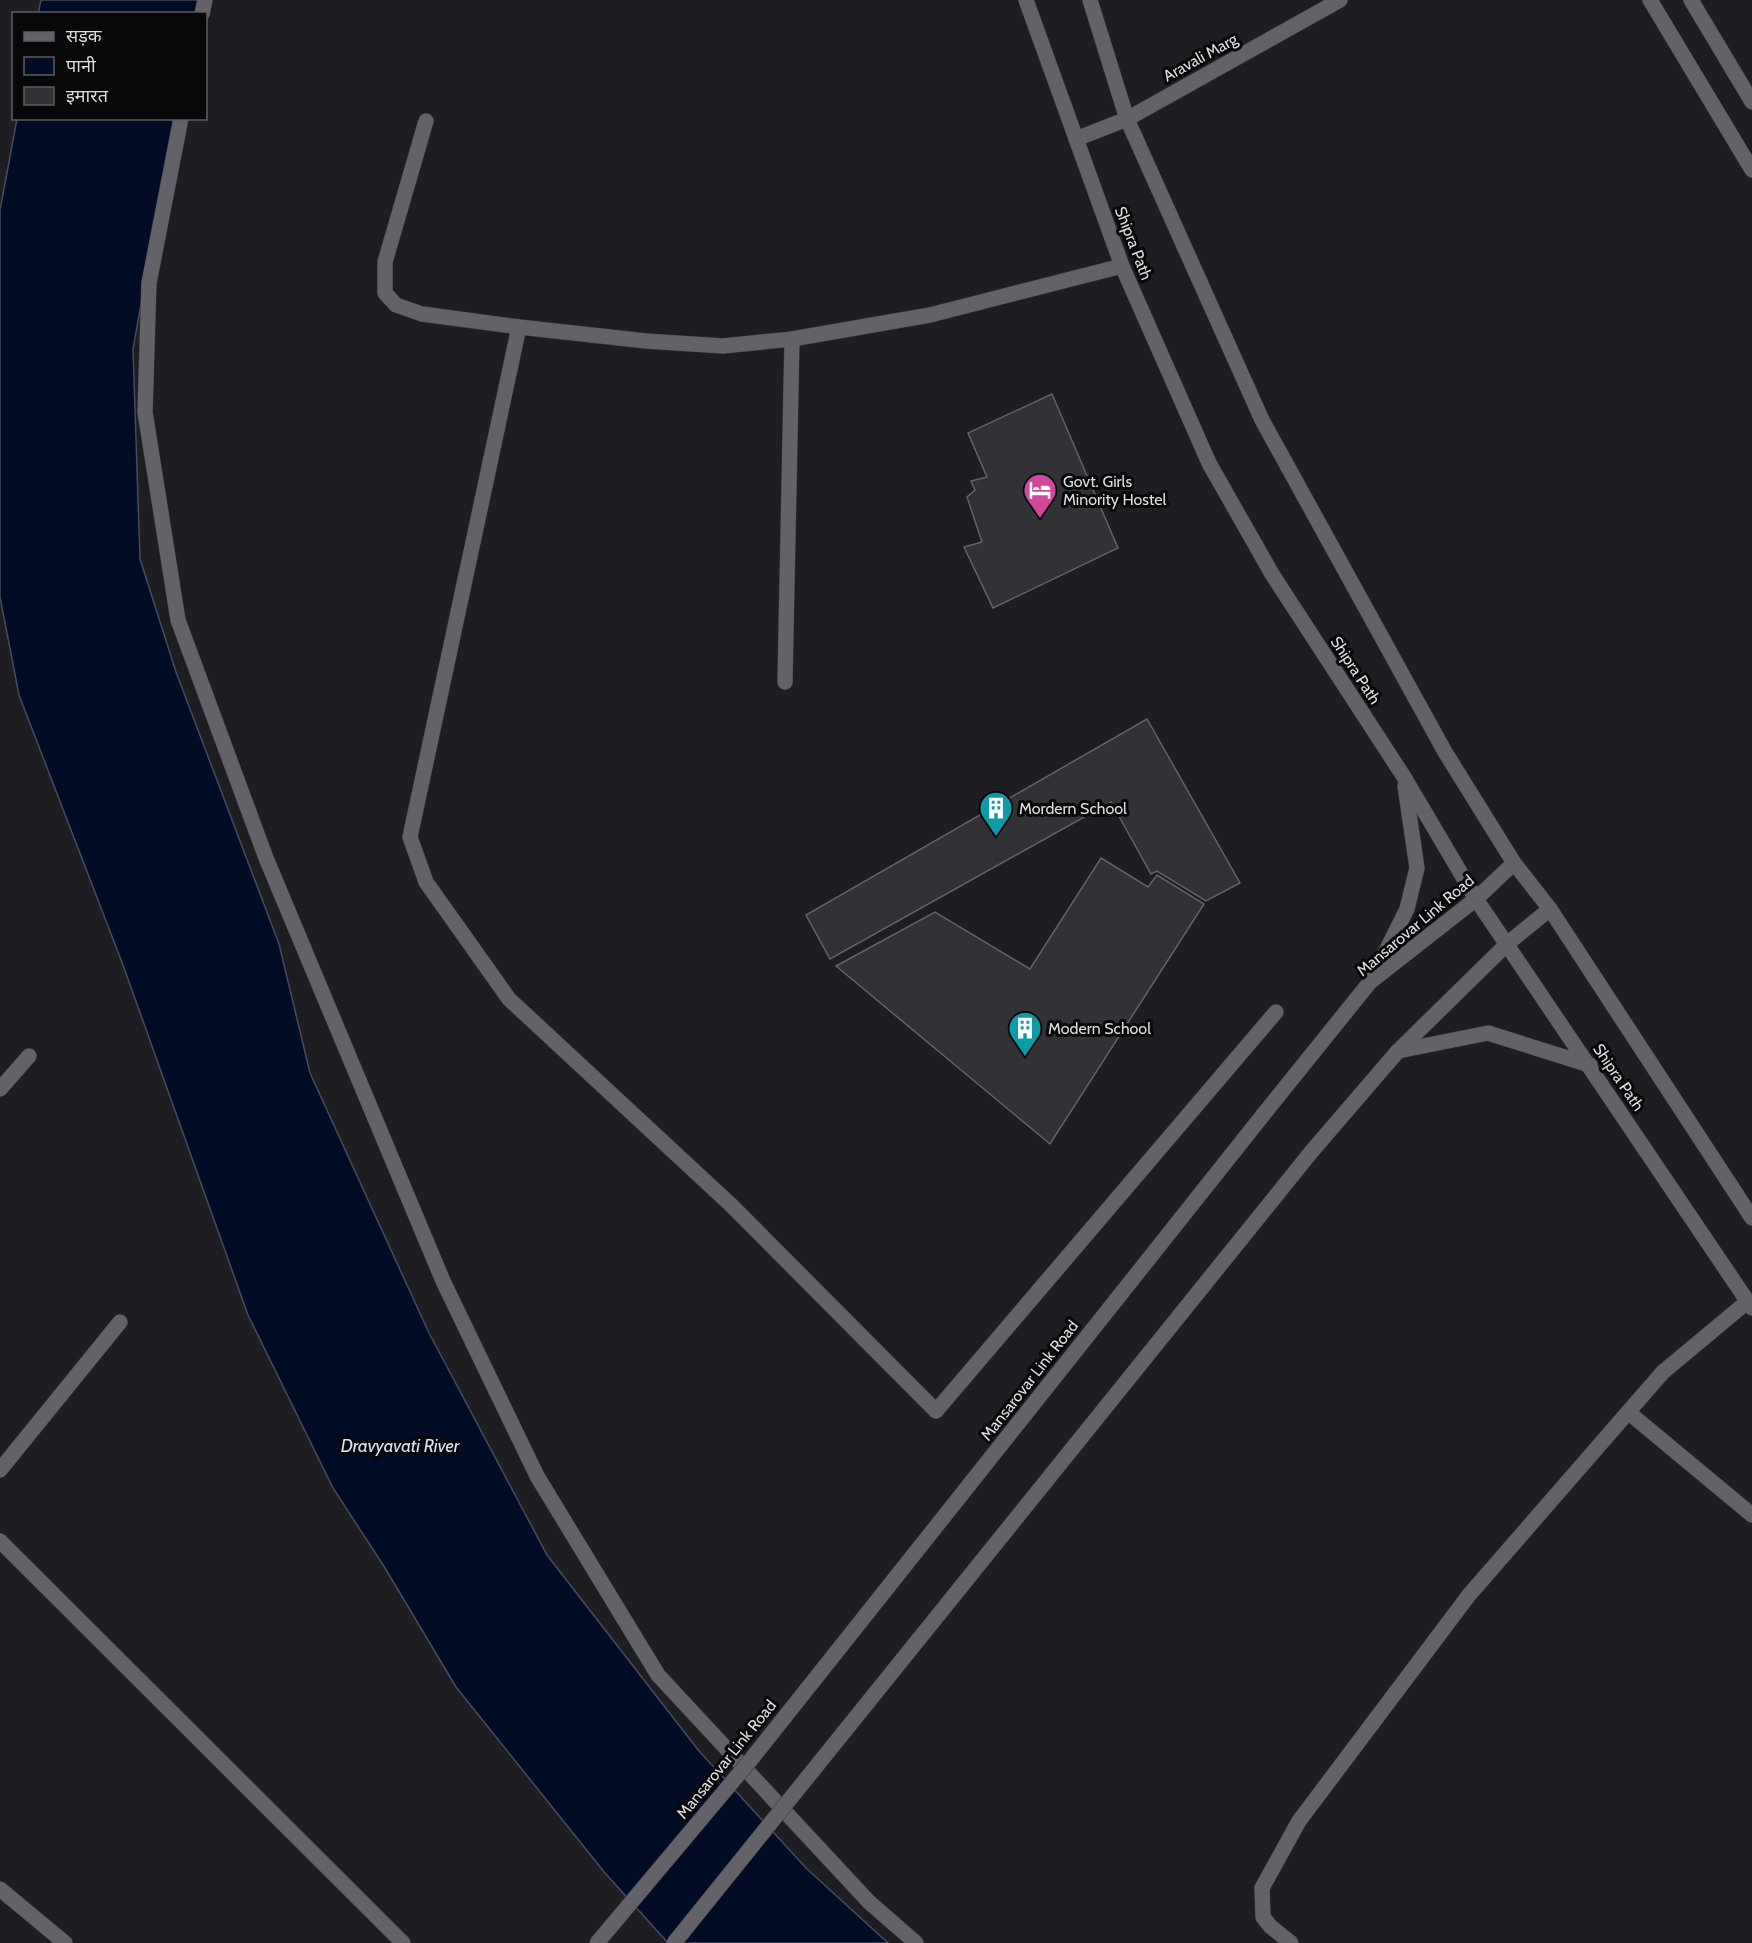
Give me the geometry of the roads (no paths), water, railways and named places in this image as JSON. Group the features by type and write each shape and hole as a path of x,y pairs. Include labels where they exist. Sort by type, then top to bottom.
{"street":[{"name":"Shipra Path","path":"1026,0 1122,266 1209,464 1272,574 1404,777 1476,899 1590,1065 1749,1305"},
{"name":"Shipra Path","path":"1090,0 1127,118 1262,420 1444,752 1514,863 1550,909 1752,1218"},
{"name":"Aravali Marg","path":"1076,139 1127,118 1340,0"},
{"path":"1650,0 1752,170"},
{"path":"1691,0 1752,102"},
{"path":"181,120 149,283 145,412 178,620 266,858 443,1281 537,1476 658,1675 868,1902 916,1943"},
{"path":"426,121 385,262 385,293 396,305 423,314 646,341 723,346 792,339 930,315 1122,266"},
{"path":"519,327 410,837 426,882 509,999 731,1204 936,1411 1276,1012"},
{"path":"784,682 792,339"},
{"path":"1370,982 1407,909 1417,868 1404,777"},
{"name":"Mansarovar Link Road","path":"597,1943 749,1762 1370,982 1476,899 1514,863"},
{"path":"674,1943 1312,1151 1398,1051 1507,944 1550,909"},
{"path":"1398,1051 1488,1033 1590,1065"},
{"path":"0,1089 29,1056"},
{"path":"1291,1943 1270,1926 1263,1917 1262,1888 1299,1821 1469,1595 1628,1412 1663,1372 1749,1305"},
{"path":"0,1470 120,1322"},
{"path":"1628,1412 1752,1515"},
{"path":"0,1541 403,1943"},
{"path":"0,1889 65,1943"}],"water":[{"path":"41,0 204,0 201,12 38,12"},
{"name":"Dravyavati River","path":"17,120 176,120 133,349 140,559 176,672 279,944 310,1073 429,1333 547,1555 699,1751 806,1868 888,1943 668,1943 605,1873 456,1687 385,1568 333,1488 248,1315 123,965 19,695 0,597 0,210"}],"place":[{"name":"Govt. Girls Minority Hostel","path":"1040,519"},
{"name":"Mordern School","path":"996,837"},
{"name":"Modern School","path":"1025,1057"}]}
